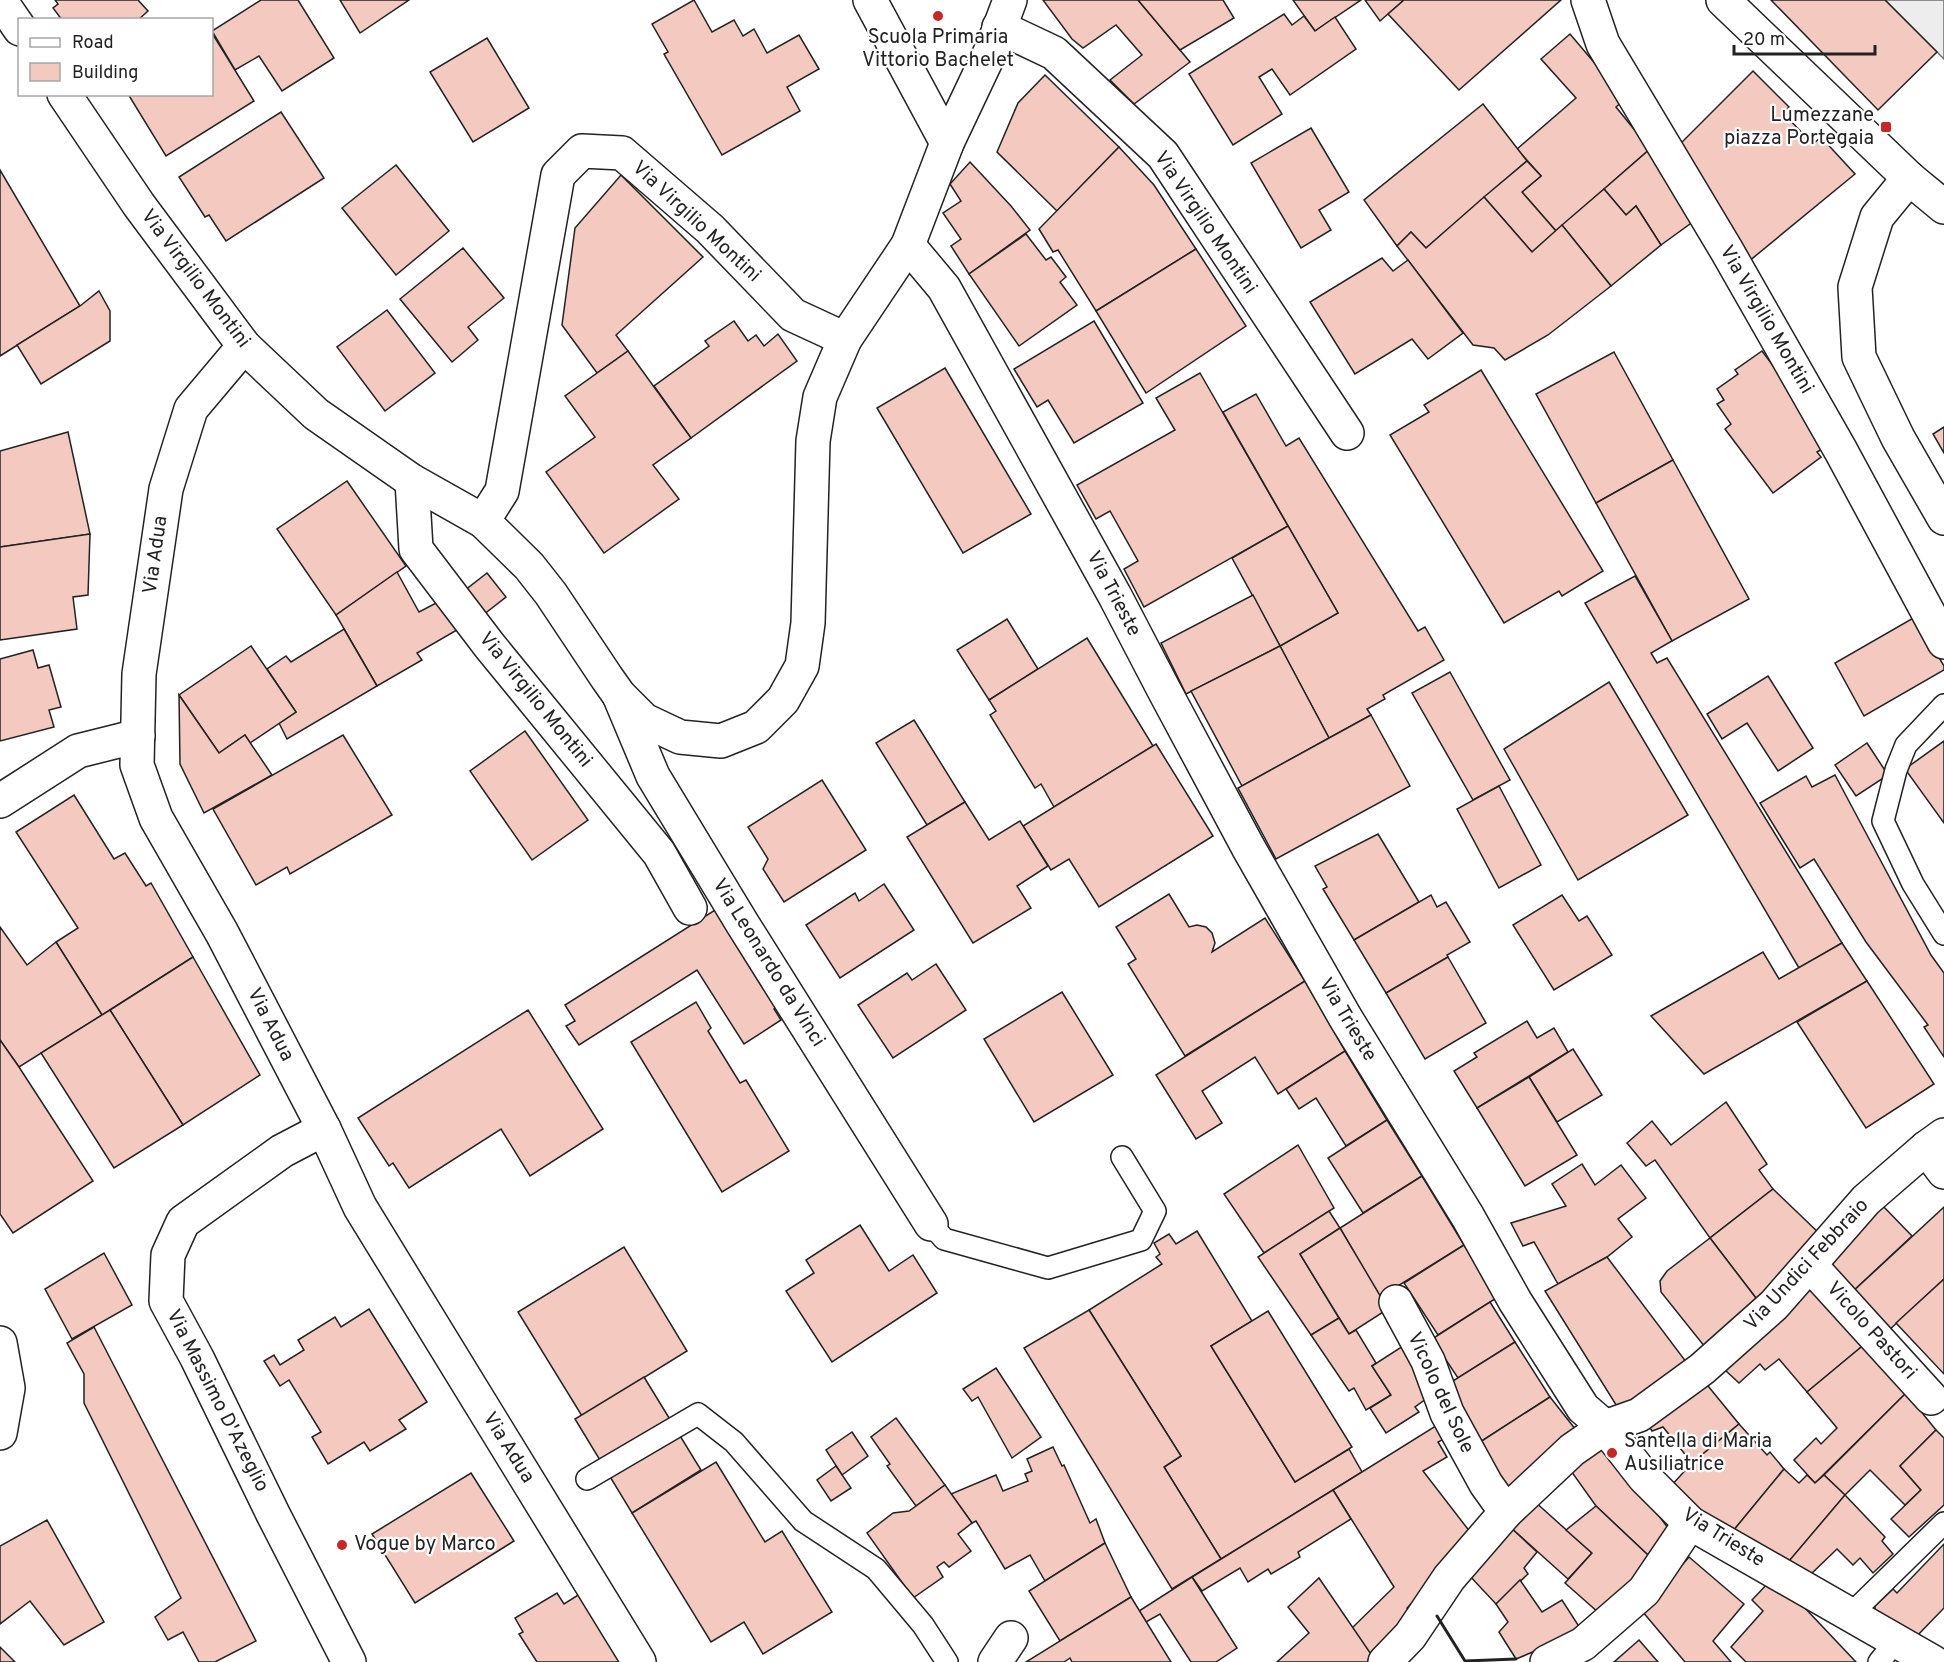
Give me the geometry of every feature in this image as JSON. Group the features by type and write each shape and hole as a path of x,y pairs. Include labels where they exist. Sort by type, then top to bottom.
{"street":[{"path":"0,0 18,26"},
{"path":"870,0 947,143"},
{"name":"Via Virgilio Montini","path":"1588,0 1603,44 1841,451 1944,642"},
{"path":"1723,0 1909,178 1944,207"},
{"name":"Via Virgilio Montini","path":"65,96 145,213 243,346 316,414 412,481 483,521 502,491 558,175 582,151 622,153 710,229 793,315 845,339 908,245 947,143 992,48 1005,13 1054,53 1162,155 1347,433"},
{"path":"1909,178 1877,217 1855,287 1859,357 1898,438 1944,518"},
{"name":"Via Trieste","path":"908,245 944,288 1115,596 1248,847 1345,1017 1468,1217 1515,1301 1583,1408 1605,1426 1644,1478 1690,1522 1851,1614 1887,1651 1933,1662"},
{"name":"Via Leonardo da Vinci","path":"483,521 529,566 551,594 619,695 644,720 680,737 721,741 756,727 783,700 802,666 808,623 813,441 820,397 845,339"},
{"name":"Via Adua","path":"243,346 191,409 166,489 139,674 138,765 156,818 222,933 324,1128 360,1207 639,1662"},
{"name":"Via Virgilio Montini","path":"412,481 416,549 489,645 659,854 690,908"},
{"name":"Via Leonardo da Vinci","path":"619,695 653,776 742,923 931,1224"},
{"path":"0,801 78,750 138,736"},
{"name":"Via Massimo D'Azeglio","path":"324,1128 282,1151 183,1222 168,1255 166,1301 197,1358 349,1662"},
{"name":"Via Undici Febbraio","path":"1400,1657 1410,1636 1449,1578 1506,1512 1572,1450 1605,1426 1639,1414 1702,1369 1774,1305 1866,1200 1938,1152"},
{"name":"Vicolo Pastori","path":"1810,1265 1931,1398"},
{"name":"Vicolo del Sole","path":"1396,1302 1428,1361 1447,1413 1486,1484 1506,1512"},
{"path":"0,1343 8,1388 0,1433"},
{"path":"1547,1662 1583,1644 1644,1591 1690,1522"}],"lane":[{"path":"1944,705 1906,745 1896,770 1883,821 1913,884 1944,934"},
{"path":"931,1224 944,1239 1048,1268 1141,1240 1155,1211 1122,1157"},
{"path":"587,1479 698,1413 734,1442 803,1521 876,1569 923,1625 947,1662"},
{"path":"1851,1614 1944,1523"}],"shaded area":[{"path":"1885,0 1944,0 1944,59"}],"building":[{"path":"55,0 138,0 148,11 140,18 60,18 53,8 58,4"},
{"path":"261,0 298,0 334,58 282,91 259,56 235,70 213,30"},
{"path":"340,0 409,0 360,33"},
{"path":"694,0 712,32 734,20 743,36 754,29 767,53 799,35 819,69 787,87 800,111 722,155 664,54 668,52 652,24"},
{"path":"1043,0 1138,0 1190,62 1134,104 1110,80 1142,55 1116,25 1083,48 1072,39"},
{"path":"1138,0 1223,0 1234,18 1180,50"},
{"path":"1293,0 1361,0 1315,31"},
{"path":"1365,0 1404,0 1380,21"},
{"path":"1404,0 1561,0 1459,90 1388,14"},
{"path":"1771,0 1885,0 1937,52 1878,110"},
{"path":"1284,14 1292,25 1304,16 1315,31 1335,17 1356,49 1290,95 1272,69 1259,77 1282,114 1233,145 1189,74"},
{"path":"1570,34 1625,99 1616,107 1650,149 1556,231 1522,192 1541,176 1517,149 1576,98 1541,59"},
{"path":"213,35 254,101 166,156 129,96 213,96"},
{"path":"487,38 529,108 473,142 430,72"},
{"path":"1753,71 1789,107 1783,113 1813,144 1821,137 1855,174 1748,262 1679,145"},
{"path":"1045,75 1119,147 1057,211 997,152 1018,103"},
{"path":"1483,104 1527,161 1426,248 1411,232 1397,246 1364,200"},
{"path":"281,112 324,178 226,241 209,215 205,217 179,177"},
{"path":"1311,128 1349,192 1319,210 1331,230 1301,248 1251,163"},
{"path":"1119,147 1154,185 1196,249 1096,311 1058,250 1053,252 1039,229"},
{"path":"1650,149 1694,221 1661,245 1636,206 1626,215 1604,189"},
{"path":"1527,161 1541,176 1522,192 1556,231 1532,252 1484,197"},
{"path":"970,162 1030,230 969,274 951,246 961,239 943,213 961,201 950,184"},
{"path":"396,165 449,231 396,275 342,208"},
{"path":"0,170 80,306 0,356"},
{"path":"621,175 703,257 616,335 628,351 597,373 562,325 575,228"},
{"path":"1604,189 1626,215 1636,206 1661,245 1611,286 1562,225"},
{"path":"1484,197 1532,252 1562,225 1611,286 1548,335 1505,360 1494,348 1473,345 1397,246 1411,232 1426,248"},
{"path":"1026,234 1046,260 1051,257 1066,277 1060,282 1077,305 1019,346 969,274"},
{"path":"463,248 504,298 468,327 478,340 452,362 400,299"},
{"path":"1196,249 1246,326 1146,393 1096,311"},
{"path":"1382,258 1393,271 1408,260 1463,333 1428,359 1412,339 1355,374 1310,302"},
{"path":"99,291 110,311 110,341 41,384 17,345 80,306"},
{"path":"387,310 435,373 385,411 337,347"},
{"path":"734,321 748,341 756,335 764,346 778,334 797,361 691,438 654,386 709,346 705,341"},
{"path":"1094,321 1143,403 1074,443 1048,400 1037,407 1014,369"},
{"path":"628,351 691,438 653,465 679,499 604,553 546,472 595,437 565,396"},
{"path":"1762,351 1812,418 1806,423 1824,448 1817,452 1821,457 1773,493 1725,429 1731,424 1717,404 1724,400 1717,389 1738,374 1735,370"},
{"path":"1614,352 1673,460 1596,503 1536,394"},
{"path":"945,368 1031,514 963,553 877,408"},
{"path":"1481,370 1603,571 1562,596 1559,591 1504,623 1390,435 1429,412 1424,405"},
{"path":"1200,373 1288,526 1144,607 1124,569 1138,561 1110,511 1096,519 1077,485 1175,430 1156,398"},
{"path":"1256,394 1286,446 1299,438 1418,631 1425,627 1444,660 1383,695 1385,699 1367,709 1371,715 1329,738 1280,646 1338,613 1223,412"},
{"path":"1944,427 1944,453 1933,434"},
{"path":"68,432 90,534 0,547 0,451"},
{"path":"1673,460 1749,599 1672,641 1596,503"},
{"path":"347,481 406,566 336,615 277,529"},
{"path":"1288,526 1338,613 1280,646 1232,558"},
{"path":"90,534 88,595 73,597 77,629 0,640 0,547"},
{"path":"397,572 419,612 440,601 457,630 417,653 422,660 377,686 336,615"},
{"path":"487,573 506,597 483,615 464,591"},
{"path":"1635,576 1672,641 1651,653 1657,663 1667,658 1842,943 1799,968 1585,603"},
{"path":"1253,595 1280,646 1186,694 1161,643"},
{"path":"1915,617 1944,666 1944,670 1864,716 1835,663"},
{"path":"1007,619 1038,669 989,700 957,650"},
{"path":"344,629 377,686 287,739 279,723 296,712 267,669 286,656 291,662"},
{"path":"1087,638 1153,746 1054,807 1041,784 1035,788 990,715 996,711 989,700"},
{"path":"251,646 296,712 250,743 245,735 219,753 179,695"},
{"path":"1280,646 1329,738 1242,786 1191,691"},
{"path":"33,650 38,668 49,665 61,707 49,710 54,727 0,741 0,659"},
{"path":"1450,672 1510,780 1473,800 1412,693"},
{"path":"1768,676 1813,748 1778,771 1747,723 1722,739 1707,714"},
{"path":"1609,682 1688,815 1578,880 1504,749"},
{"path":"179,695 219,753 245,735 272,775 204,813 180,764"},
{"path":"1371,715 1410,786 1276,859 1238,788"},
{"path":"914,720 965,802 927,825 876,743"},
{"path":"525,731 588,820 532,860 470,771"},
{"path":"343,735 392,815 290,874 287,867 256,885 213,809"},
{"path":"1944,741 1944,823 1905,769"},
{"path":"1867,743 1888,775 1856,796 1835,765"},
{"path":"1156,744 1213,836 1099,907 1069,859 1051,870 1023,826"},
{"path":"1835,775 1931,955 1944,973 1944,1057 1924,1027 1928,1025 1866,942 1814,859 1800,868 1760,803 1806,776 1812,787"},
{"path":"822,780 866,850 784,902 763,869 768,859 748,827"},
{"path":"1499,786 1541,865 1499,888 1457,809"},
{"path":"74,795 114,859 125,853 146,886 151,883 193,957 102,1015 56,942 78,928 16,832"},
{"path":"965,802 989,840 1020,821 1048,866 1017,886 1031,908 973,943 907,837"},
{"path":"1378,834 1419,902 1354,940 1323,889 1327,887 1315,866"},
{"path":"884,884 914,930 840,978 806,925 855,893 859,901"},
{"path":"1169,894 1189,927 1197,925 1206,927 1212,933 1215,943 1212,952 1265,918 1305,981 1185,1056 1128,964 1136,959 1116,927"},
{"path":"1431,895 1437,907 1446,902 1470,942 1386,993 1354,940"},
{"path":"1562,895 1579,921 1587,916 1612,955 1554,990 1513,925"},
{"path":"715,910 777,1007 774,1009 781,1020 744,1044 697,970 579,1045 566,1026 575,1021 565,1005"},
{"path":"0,927 27,965 56,942 102,1015 19,1067 0,1040"},
{"path":"1842,943 1867,981 1704,1074 1651,1016 1763,952 1779,979"},
{"path":"193,957 260,1075 183,1125 110,1010"},
{"path":"1448,957 1486,1023 1425,1059 1386,993"},
{"path":"936,964 966,1010 893,1058 858,1005 907,973 912,980"},
{"path":"1305,981 1345,1051 1278,1094 1255,1057 1202,1091 1222,1123 1196,1139 1156,1075"},
{"path":"1867,981 1934,1084 1866,1128 1797,1022"},
{"path":"1062,992 1113,1075 1034,1122 984,1039"},
{"path":"696,1002 711,1028 708,1031 740,1083 746,1080 789,1151 722,1192 631,1042"},
{"path":"110,1010 183,1125 114,1168 41,1053"},
{"path":"528,1010 603,1129 530,1176 501,1129 409,1188 393,1163 389,1166 358,1118"},
{"path":"1527,1021 1537,1038 1554,1028 1568,1052 1477,1108 1454,1071 1477,1057 1474,1053"},
{"path":"0,1040 93,1181 13,1233 0,1214"},
{"path":"1573,1049 1602,1095 1557,1122 1529,1077"},
{"path":"1345,1051 1387,1120 1346,1146 1316,1098 1299,1109 1286,1089"},
{"path":"1529,1077 1577,1155 1525,1186 1477,1108"},
{"path":"1726,1102 1767,1164 1759,1170 1773,1189 1710,1238 1655,1160 1646,1166 1627,1143 1652,1121 1671,1145"},
{"path":"1387,1120 1422,1176 1363,1213 1328,1158"},
{"path":"1298,1145 1334,1208 1264,1253 1224,1194"},
{"path":"1582,1164 1595,1185 1621,1165 1646,1198 1618,1219 1632,1237 1607,1257 1558,1284 1534,1242 1523,1246 1511,1223 1566,1206 1552,1184"},
{"path":"1422,1176 1464,1245 1380,1297 1340,1228"},
{"path":"1773,1189 1822,1236 1759,1302 1710,1238"},
{"path":"1882,1205 1912,1236 1849,1295 1829,1258"},
{"path":"1944,1207 1944,1279 1886,1333 1849,1295"},
{"path":"1329,1211 1340,1228 1300,1254 1339,1318 1311,1335 1258,1257"},
{"path":"860,1225 889,1271 913,1255 937,1293 832,1362 786,1291 814,1273 806,1260"},
{"path":"1340,1228 1388,1309 1349,1334 1300,1254"},
{"path":"1197,1231 1252,1321 1211,1346 1295,1482 1349,1449 1362,1472 1221,1559 1164,1467 1181,1456 1089,1310 1162,1264 1156,1257 1160,1254 1154,1243 1169,1234 1176,1244"},
{"path":"1710,1238 1759,1302 1705,1347 1661,1292 1660,1281 1667,1271"},
{"path":"1464,1245 1498,1297 1438,1335 1404,1283"},
{"path":"624,1247 687,1351 582,1416 518,1312"},
{"path":"104,1253 132,1305 72,1339 45,1289"},
{"path":"1607,1257 1687,1363 1630,1407 1618,1408 1545,1291"},
{"path":"1944,1279 1944,1374 1896,1323"},
{"path":"1812,1283 1866,1343 1807,1392 1779,1359 1765,1370 1760,1364 1739,1383 1725,1370"},
{"path":"1490,1302 1515,1342 1458,1378 1432,1339"},
{"path":"369,1309 427,1402 399,1420 406,1429 370,1451 364,1442 328,1464 312,1437 321,1432 289,1380 280,1386 264,1361 274,1355 280,1365 304,1350 298,1340 335,1317 341,1327"},
{"path":"1089,1310 1181,1456 1164,1467 1221,1559 1172,1589 1024,1348"},
{"path":"1268,1311 1352,1447 1295,1482 1211,1346"},
{"path":"1339,1318 1349,1334 1356,1330 1376,1363 1372,1366 1391,1395 1366,1410 1354,1388 1349,1391 1311,1335"},
{"path":"94,1327 256,1641 215,1662 199,1662 183,1632 168,1640 155,1617 181,1598 84,1403 84,1374 67,1343"},
{"path":"1515,1342 1550,1397 1474,1446 1448,1384"},
{"path":"1866,1343 1906,1393 1815,1483 1794,1460 1816,1438 1821,1444 1837,1428 1807,1392"},
{"path":"1406,1344 1430,1396 1415,1407 1419,1412 1386,1433 1370,1408 1391,1395 1372,1366"},
{"path":"996,1368 1041,1437 1012,1458 978,1397 972,1401 963,1389"},
{"path":"644,1377 701,1470 632,1513 575,1419"},
{"path":"1704,1381 1739,1424 1692,1463 1663,1427 1652,1431 1647,1423"},
{"path":"1906,1393 1936,1430 1900,1466 1921,1490 1905,1505 1870,1470 1845,1495 1824,1475"},
{"path":"1550,1397 1576,1430 1503,1493 1474,1446"},
{"path":"896,1418 945,1485 916,1506 887,1466 890,1464 871,1437"},
{"path":"1442,1422 1450,1436 1438,1442 1447,1457 1423,1471 1474,1537 1407,1608 1411,1615 1369,1654 1352,1628 1394,1587 1333,1490"},
{"path":"1739,1424 1767,1455 1770,1452 1784,1469 1733,1531 1691,1508 1670,1487 1692,1463"},
{"path":"1936,1430 1944,1438 1944,1505 1909,1537 1891,1519 1921,1490 1900,1466"},
{"path":"852,1432 868,1456 842,1475 826,1450"},
{"path":"1606,1445 1668,1528 1649,1556 1596,1506 1571,1471"},
{"path":"1053,1447 1062,1466 1064,1465 1090,1523 1096,1519 1105,1543 1045,1581 1030,1555 1005,1569 976,1521 972,1523 951,1494 996,1475 1003,1491 1028,1481 1025,1474 1032,1471 1027,1459"},
{"path":"716,1462 765,1542 782,1531 832,1612 763,1654 744,1622 711,1642 632,1513"},
{"path":"836,1466 851,1488 831,1501 817,1480"},
{"path":"1784,1469 1799,1483 1807,1475 1815,1483 1824,1475 1845,1495 1786,1565 1733,1531"},
{"path":"471,1473 514,1541 415,1603 372,1534"},
{"path":"945,1485 972,1523 958,1534 971,1551 949,1567 944,1562 937,1567 943,1577 913,1598 867,1533 893,1513 909,1511"},
{"path":"1333,1490 1351,1519 1298,1552 1300,1557 1271,1574 1268,1569 1248,1582 1240,1568 1202,1591 1192,1577"},
{"path":"1845,1495 1885,1537 1882,1541 1893,1554 1873,1573 1860,1558 1853,1565 1837,1549 1811,1574 1789,1561"},
{"path":"1533,1500 1592,1553 1568,1579 1509,1526"},
{"path":"1596,1506 1649,1556 1638,1579 1599,1613 1565,1583 1592,1553 1566,1530"},
{"path":"47,1520 104,1622 64,1645 30,1601 0,1624 0,1546"},
{"path":"1509,1526 1537,1552 1524,1568 1528,1574 1496,1604 1467,1573"},
{"path":"1105,1543 1131,1597 1060,1641 1029,1591"},
{"path":"1944,1544 1944,1608 1914,1639 1875,1618 1875,1606 1893,1589 1897,1593"},
{"path":"1689,1557 1744,1604 1713,1641 1731,1662 1685,1662 1642,1611"},
{"path":"1192,1577 1237,1648 1216,1662 1191,1662 1160,1614 1146,1622 1139,1611"},
{"path":"1319,1578 1375,1660 1372,1662 1277,1662 1309,1633 1288,1607"},
{"path":"1520,1580 1542,1612 1562,1600 1580,1628 1564,1639 1516,1659 1499,1632 1508,1622 1496,1604"},
{"path":"1769,1582 1785,1587 1856,1662 1746,1662 1731,1647 1763,1611 1752,1600"},
{"path":"583,1592 627,1662 537,1662 519,1634 523,1632 515,1618 557,1593 564,1604"},
{"path":"1131,1597 1171,1662 1072,1662 1070,1658 1064,1662 1026,1662"},
{"path":"1639,1640 1658,1662 1614,1662"},
{"path":"0,1647 15,1662 0,1662"}],"wall":[{"path":"1437,1616 1465,1661 1516,1659"}],"place":[{"name":"Scuola Primaria Vittorio Bachelet","path":"938,16"},
{"name":"Lumezzane piazza Portegaia","path":"1886,127"},
{"name":"Santella di Maria Ausiliatrice","path":"1612,1453"},
{"name":"Vogue by Marco","path":"342,1545"}]}
